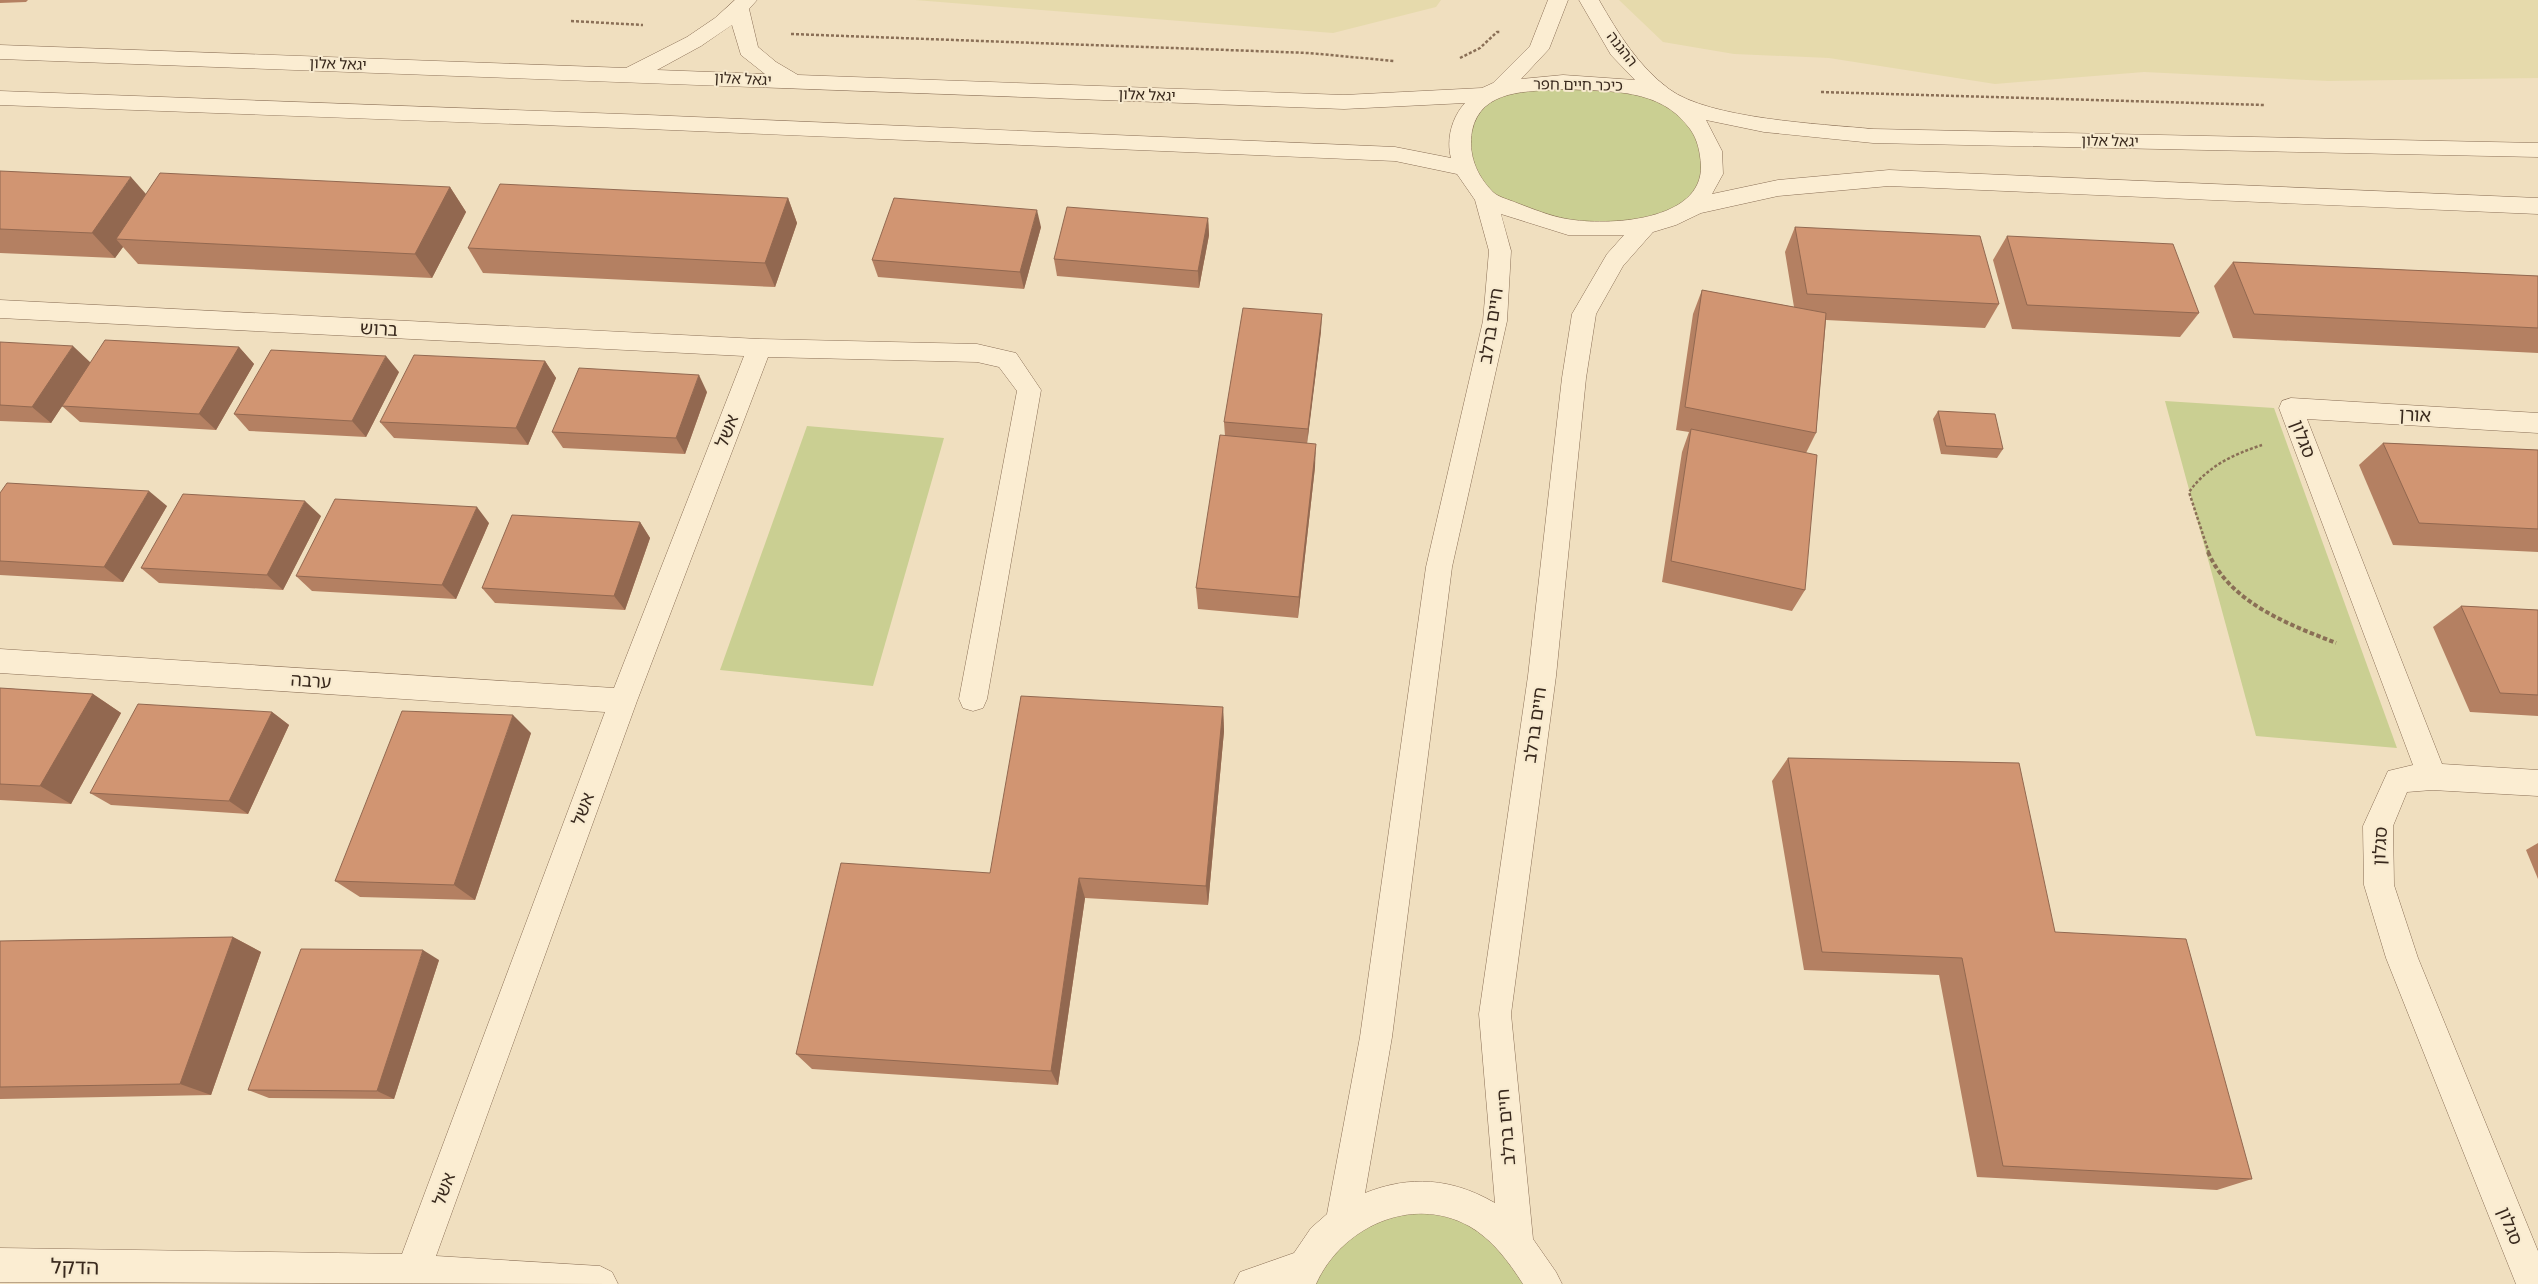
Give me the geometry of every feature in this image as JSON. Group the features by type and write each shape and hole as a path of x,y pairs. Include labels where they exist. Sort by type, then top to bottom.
{"street":[{"path":"1558,0 1539,49 1470,110 1462,128 1460,148 1464,168 1486,199 1525,215 1568,226 1607,228 1645,226 1668,219 1695,206 1778,188 1889,178 2538,206"},
{"name":"ההגנה","path":"1589,0 1618,50 1661,94"},
{"path":"628,74 688,46 743,4"},
{"path":"743,4 748,50 769,67 794,82"},
{"name":"יגאל אלון","path":"0,52 1344,102 1493,91"},
{"name":"כיכר חיים חפר","path":"1493,91 1563,82 1636,87 1661,94 1684,108 1701,128 1711,151 1712,174 1695,206"},
{"path":"0,98 658,122 1385,153 1464,168"},
{"name":"יגאל אלון","path":"1684,108 1764,125 1873,136 2538,150"},
{"name":"חיים ברלב","path":"1342,1223 1376,1036 1439,567 1495,321 1500,251 1486,199"},
{"name":"חיים ברלב","path":"1516,1243 1495,1014 1542,676 1574,378 1584,314 1615,260 1645,226"},
{"name":"ברוש","path":"0,309 759,348 977,353 1007,359 1030,390 973,699"},
{"name":"אשל","path":"413,1272 623,701 759,348"},
{"name":"אורן","path":"2291,408 2538,422"},
{"name":"סגלון","path":"2291,408 2432,777 2398,780 2378,826 2378,885 2402,958 2534,1284"},
{"name":"ערבה","path":"0,661 623,701"},
{"path":"2432,777 2538,783"},
{"path":"1252,1284 1300,1276 1330,1232 1363,1208 1402,1196 1443,1199 1483,1215 1516,1243 1544,1284"},
{"name":"הדקל","path":"0,1265 413,1272 600,1284"}],"path":[{"path":"1458,59 1480,48 1497,32"},
{"path":"781,34 1309,52 1402,62"},
{"path":"1815,92 2271,105"},
{"path":"2302,438 2266,444 2230,456 2206,470 2193,486 2189,492 2215,567 2241,594 2285,622 2343,646 2386,658"}],"shaded area":[{"path":"915,0 1441,0 1436,7 1333,33"},
{"path":"1619,0 2538,0 2538,78 2328,81 2144,72 1995,84 1829,58 1734,54 1663,42"}],"green space":[{"path":"1579,86 1663,98 1696,128 1707,174 1691,205 1641,223 1567,223 1492,198 1465,148 1476,111 1504,90"},
{"path":"2165,401 2274,408 2397,748 2256,736"},
{"path":"807,426 944,438 873,686 720,670"},
{"path":"1371,1211 1472,1216 1535,1284 1303,1284"}],"building":[{"path":"0,171 131,177 92,233 0,229"},
{"path":"160,173 450,187 415,254 116,239"},
{"path":"500,184 788,198 765,263 468,248"},
{"path":"894,198 1037,210 1020,272 872,260"},
{"path":"1067,207 1208,218 1198,271 1054,259"},
{"path":"1795,227 1980,236 1999,304 1807,294"},
{"path":"2007,236 2173,244 2199,313 2027,305"},
{"path":"2233,262 2538,276 2538,328 2254,314"},
{"path":"1702,290 1826,313 1816,433 1685,407"},
{"path":"1243,308 1322,314 1308,429 1224,422"},
{"path":"105,340 239,347 199,414 62,406"},
{"path":"0,342 73,346 32,407 0,405"},
{"path":"271,350 386,356 352,421 234,414"},
{"path":"414,355 545,361 516,428 380,422"},
{"path":"579,368 699,375 676,438 552,432"},
{"path":"1938,411 1995,414 2003,449 1946,446"},
{"path":"1691,429 1817,455 1805,590 1671,561"},
{"path":"1220,435 1316,444 1299,597 1196,588"},
{"path":"2383,443 2538,450 2538,529 2419,523"},
{"path":"7,483 149,491 104,567 0,561 0,493"},
{"path":"183,494 305,501 267,575 141,568"},
{"path":"335,499 477,507 442,585 296,576"},
{"path":"512,515 640,522 614,596 482,588"},
{"path":"2461,606 2538,610 2538,695 2500,693"},
{"path":"0,688 93,694 40,786 0,784"},
{"path":"1021,696 1223,707 1206,886 1079,878 1051,1071 796,1054 841,863 990,873"},
{"path":"138,704 272,712 229,801 90,793"},
{"path":"402,711 513,715 454,885 335,881"},
{"path":"1788,758 2019,763 2055,932 2186,939 2252,1179 2003,1166 1962,958 1822,952"},
{"path":"233,937 180,1084 0,1087 0,941"},
{"path":"301,949 423,950 377,1091 248,1090"}]}
